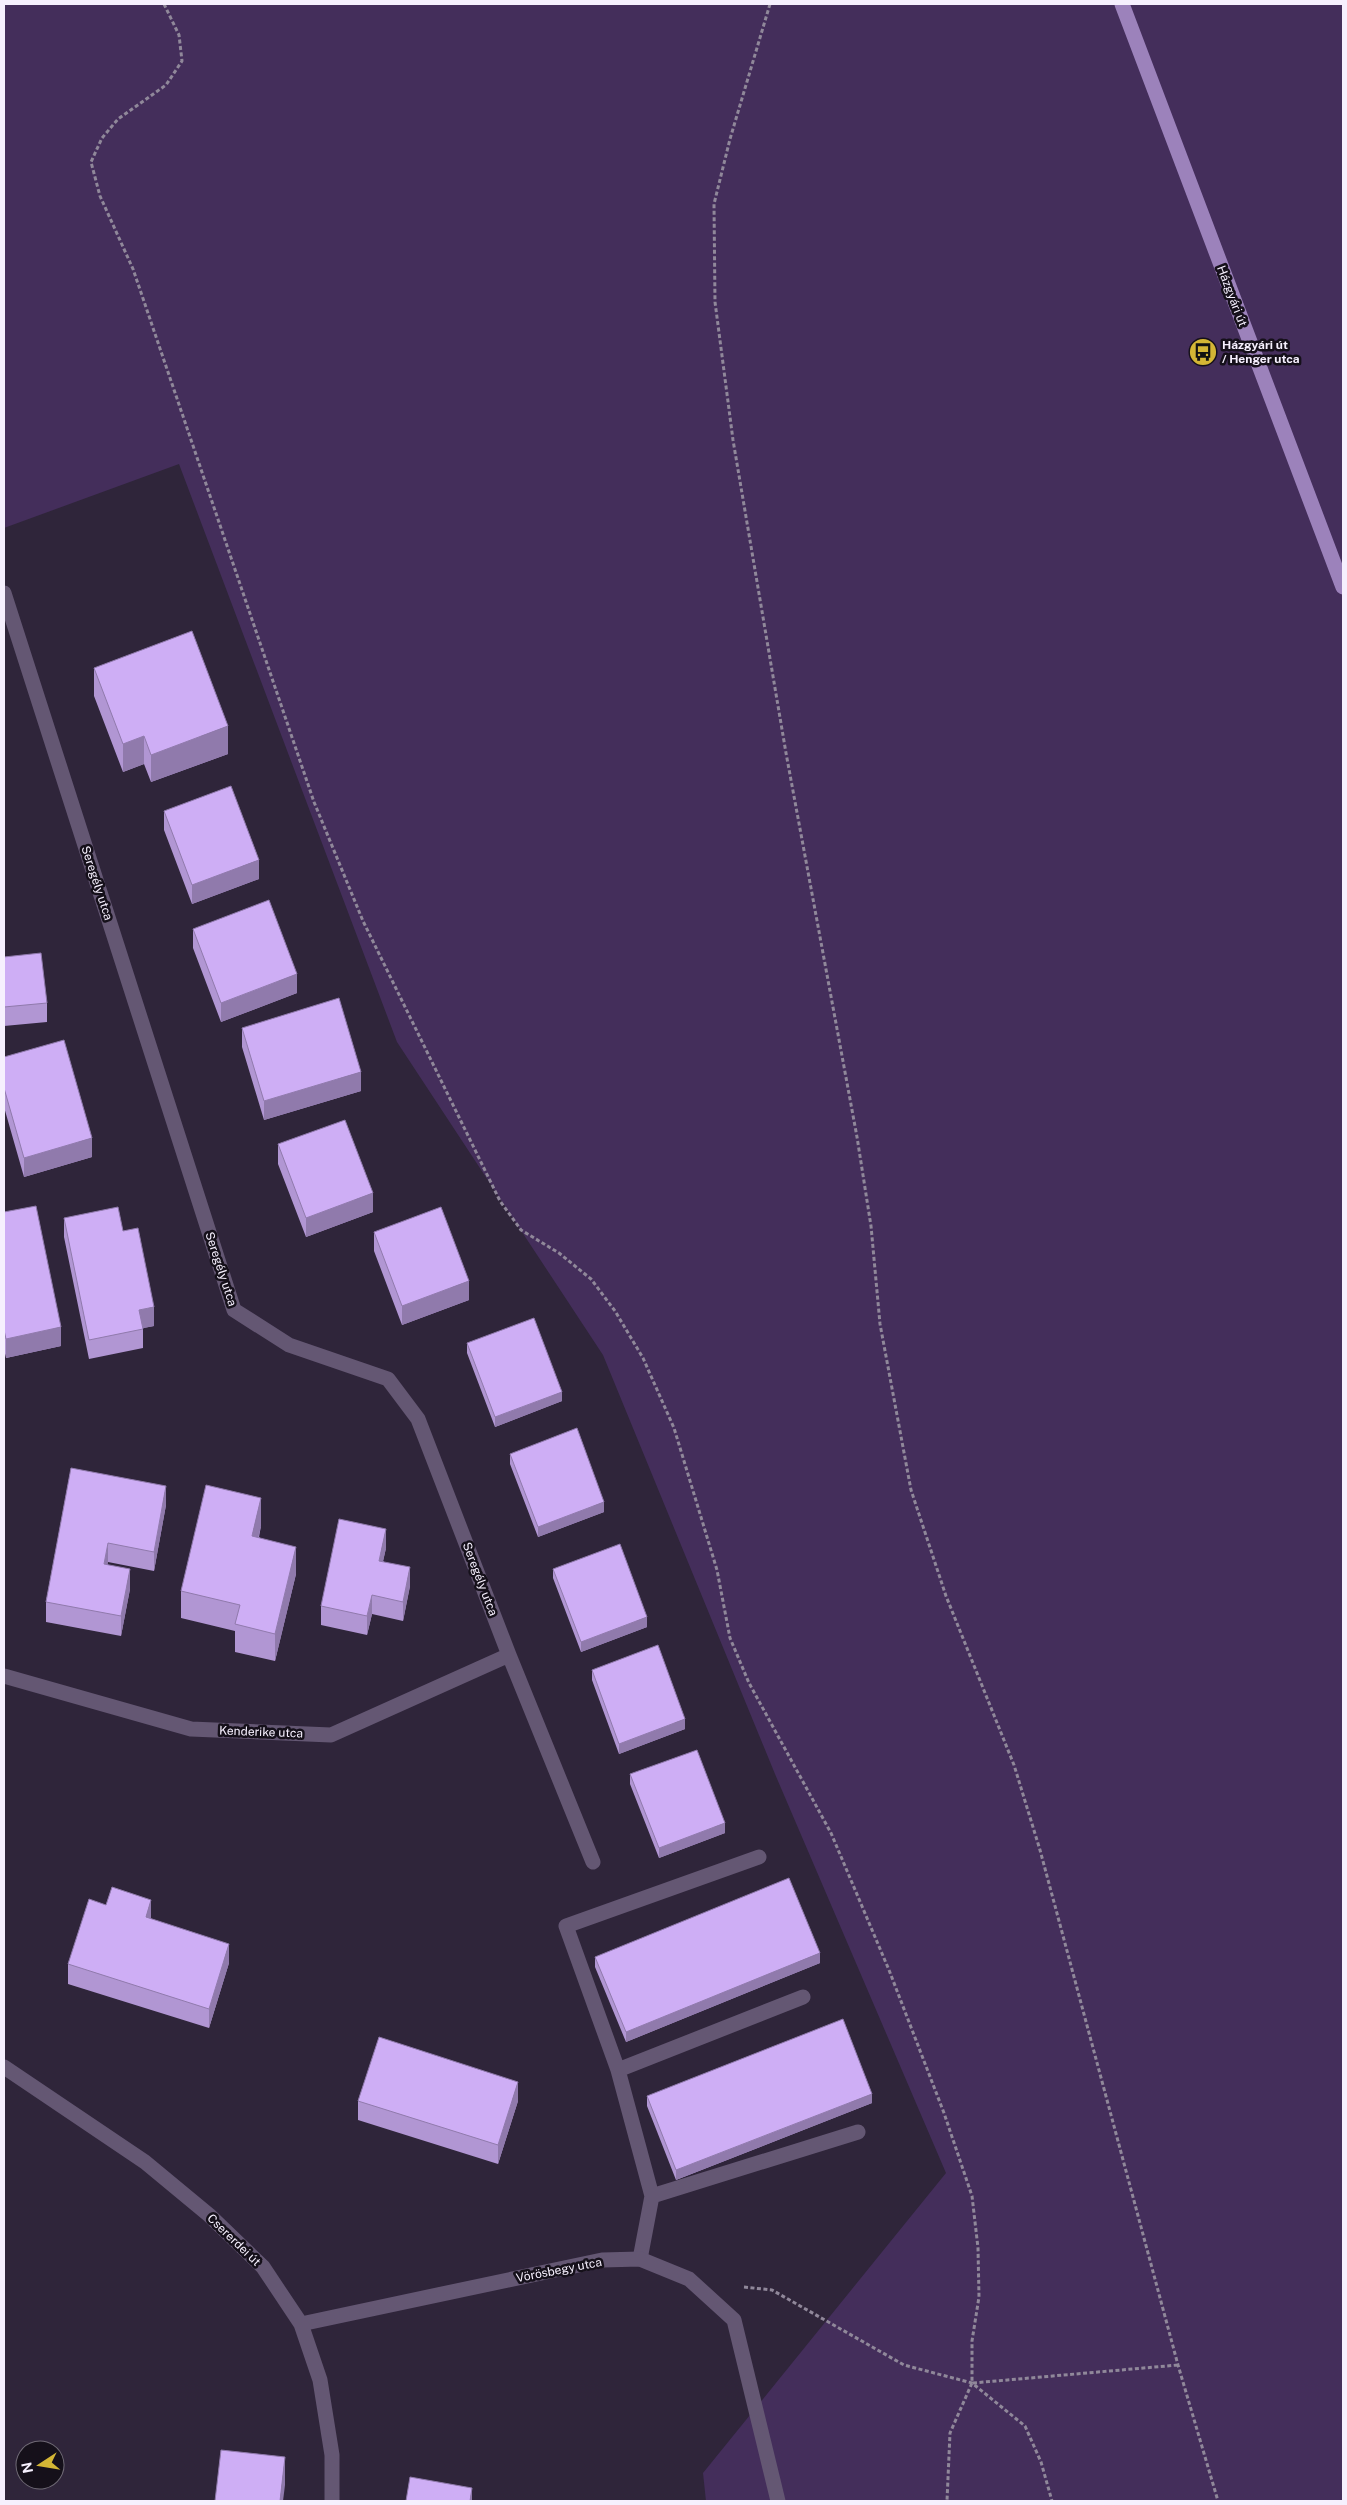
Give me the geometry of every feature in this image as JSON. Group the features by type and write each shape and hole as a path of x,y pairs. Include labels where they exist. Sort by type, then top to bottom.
{"main road":[{"name":"Házgyári út","path":"1122,4 1343,587"}],"street":[{"name":"Seregély utca","path":"4,593 234,1310 288,1345 388,1379 418,1419 509,1655 593,1862"},
{"name":"Kenderike utca","path":"4,1676 191,1729 331,1735 509,1655"},
{"path":"640,2259 652,2196 618,2070 566,1926 759,1858"},
{"path":"618,2070 803,1997"},
{"name":"Csererdei út","path":"4,2067 145,2162 209,2215 263,2266 301,2324 321,2390 332,2455 332,2501"},
{"path":"652,2196 858,2132"},
{"name":"Vörösbegy utca","path":"301,2324 602,2260 640,2259 689,2279 734,2320 778,2501"}],"path":[{"path":"164,4 179,35 182,61 166,85 118,119 102,138 91,162 100,196 133,270 314,802 363,920 500,1201 521,1230 559,1253 591,1279 615,1311 643,1358 674,1428 717,1570 730,1638 749,1683 831,1833 889,1970 944,2113 972,2196 978,2248 979,2297 972,2341 972,2383 950,2433 947,2501"},
{"path":"770,4 730,140 714,204 715,302 733,440 786,753 857,1137 871,1226 880,1324 890,1380 911,1490 946,1596 1014,1765 1040,1850 1178,2365 1218,2501"},
{"path":"689,2279 772,2290 904,2365 972,2383 1178,2365"},
{"path":"972,2383 1025,2426 1041,2462 1052,2501"}],"shaded area":[{"path":"4,4 1343,4 1343,2501 706,2501 703,2473 946,2173 775,1774 603,1355 397,1042 179,464 4,528"}],"building":[{"path":"192,631 228,726 151,755 144,736 123,744 94,668"},
{"path":"231,786 259,860 192,885 164,811"},
{"path":"269,900 297,974 221,1003 193,929"},
{"path":"41,953 47,1003 4,1007 4,957"},
{"path":"339,998 361,1072 264,1101 242,1028"},
{"path":"64,1040 92,1138 24,1158 4,1088 4,1057"},
{"path":"345,1120 373,1193 306,1218 278,1144"},
{"path":"36,1206 61,1327 6,1339 4,1330 4,1212"},
{"path":"118,1207 123,1231 138,1228 154,1307 139,1310 143,1329 89,1340 64,1218"},
{"path":"441,1207 469,1281 402,1306 374,1232"},
{"path":"534,1318 562,1392 495,1417 467,1343"},
{"path":"577,1428 604,1502 538,1527 510,1454"},
{"path":"71,1468 166,1486 154,1552 108,1543 104,1564 130,1569 121,1616 46,1602"},
{"path":"206,1485 261,1498 252,1536 296,1547 275,1634 235,1624 240,1605 181,1591"},
{"path":"339,1519 386,1529 379,1561 410,1567 403,1602 372,1595 367,1616 321,1606"},
{"path":"620,1544 647,1617 581,1642 553,1569"},
{"path":"658,1645 685,1719 619,1744 592,1670"},
{"path":"697,1750 725,1823 659,1848 630,1774"},
{"path":"789,1878 820,1953 626,2032 595,1957"},
{"path":"112,1887 151,1900 146,1917 229,1944 209,2009 68,1964 89,1899 106,1905"},
{"path":"843,2019 872,2094 676,2170 647,2096"},
{"path":"379,2037 518,2082 498,2145 358,2101"},
{"path":"221,2450 285,2457 280,2501 215,2501"},
{"path":"410,2477 472,2488 470,2501 406,2501"}],"place":[{"name":"Házgyári út / Henger utca","path":"1203,352"}]}
